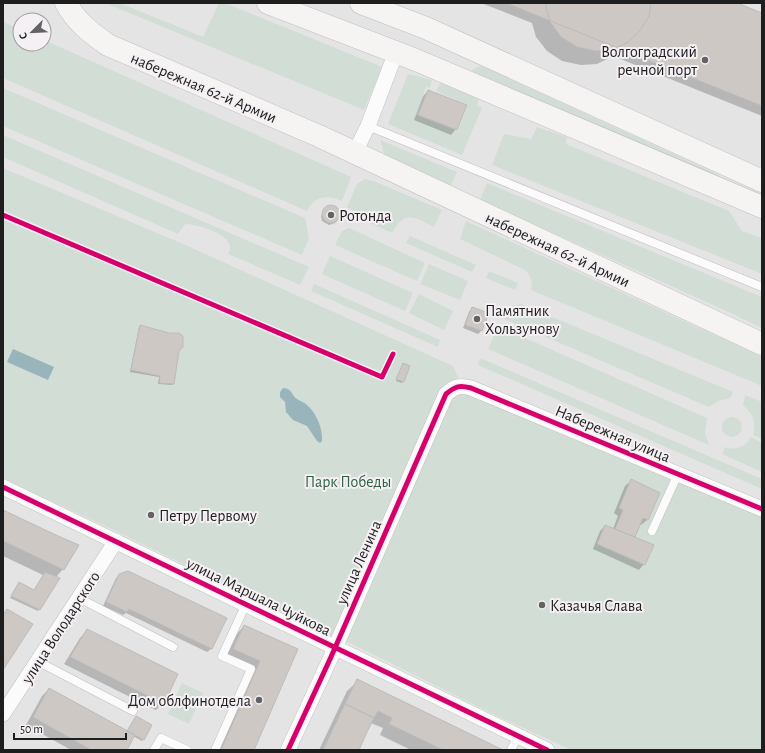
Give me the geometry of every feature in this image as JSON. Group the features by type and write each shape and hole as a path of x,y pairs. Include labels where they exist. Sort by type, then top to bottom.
{"main road":[{"name":"набережная 62-й Армии","path":"66,3 73,15 89,32 108,45 311,133 762,344"},
{"path":"268,3 396,52 762,207"},
{"path":"361,3 426,28 762,181"}],"street":[{"path":"354,154 368,126 396,52"},
{"name":"Набережная улица","path":"454,388 461,386 471,388 762,509"},
{"name":"улица Ленина","path":"288,750 335,648 446,394 454,388"},
{"name":"улица Маршала Чуйкова","path":"3,487 116,540 547,750"},
{"name":"улица Володарского","path":"3,714 116,540"}],"lane":[{"path":"368,126 762,287"},
{"path":"652,531 678,474"},
{"path":"79,598 173,647"},
{"path":"215,750 250,669 222,656 246,604"},
{"path":"37,661 133,711"},
{"path":"511,750 518,736"},
{"path":"154,750 161,738 187,750"}],"green space":[{"path":"105,3 120,3 203,37 219,3 225,3 382,67 364,110"},
{"path":"3,22 12,26 12,52 52,52 52,44 351,177 342,201 327,197 317,199 307,211 3,78"},
{"path":"479,66 719,175 717,179 476,77 472,70"},
{"path":"408,74 432,80 430,88 426,87 416,115 458,131 468,105 436,91 441,82 480,96 477,105 482,108 462,155 388,124"},
{"path":"3,88 305,218 309,238 302,255 3,126"},
{"path":"537,127 567,137 566,144 729,211 742,231 762,238 762,274 492,165 504,134 531,139"},
{"path":"3,135 309,267 300,285 228,254 230,247 228,242 211,230 185,224 178,234 3,157"},
{"path":"380,140 457,172 450,187 385,156"},
{"name":"Парк Победы","path":"3,168 181,243 453,366 462,386 762,509 762,750 571,750 491,713 354,645 319,631 122,534 3,478"},
{"path":"365,179 376,182 442,210 434,227 416,219 406,218 397,225 392,233 365,221 366,218 347,207 357,184"},
{"path":"487,183 762,297 762,328 480,200"},
{"path":"466,221 762,357 762,386 531,290 531,279 525,270 460,239"},
{"path":"349,228 425,263 417,281 335,245 342,231"},
{"path":"410,236 476,265 472,272 406,243"},
{"path":"330,256 413,293 405,311 322,274"},
{"path":"429,264 468,281 460,300 420,284"},
{"path":"489,271 518,283 515,290 486,278"},
{"path":"314,284 440,340 438,347 311,291"},
{"path":"419,294 453,311 444,330 409,313"},
{"path":"521,304 733,392 730,398 718,401 709,407 504,319 513,306"},
{"path":"498,326 707,418 705,433 709,445 488,349"},
{"path":"480,358 762,479 762,489 478,365"},
{"path":"745,395 762,402 762,439 753,435 753,418 750,412 743,405"},
{"path":"728,417 736,417 742,423 742,431 736,437 728,437 722,431 722,423"},
{"path":"751,437 762,443 762,472 722,454 725,447 733,449 743,446"},
{"path":"182,683 203,693 189,724 168,714"}],"water":[{"path":"13,349 54,367 48,380 7,362"},
{"path":"283,388 290,391 298,400 307,405 314,413 322,432 322,441 320,443 307,426 293,420 286,412 285,402 280,397 280,392"}],"building":[{"name":"Волгоградский речной порт","path":"506,3 737,3 762,13 762,106"},
{"path":"545,3 651,3 649,16 640,31 628,42 612,50 596,51 577,47 561,37 550,22"},
{"path":"428,90 467,105 457,130 418,115"},
{"name":"Ротонда","path":"327,205 335,205 340,210 338,221 335,223 327,223 322,218 322,210"},
{"name":"Памятник Хользунову","path":"472,307 489,313 482,331 465,325"},
{"path":"140,325 169,333 179,333 183,336 183,347 179,351 174,384 159,383 160,376 131,370"},
{"path":"403,363 410,366 404,382 396,379"},
{"path":"631,479 660,493 648,520 643,518 635,537 615,529 623,510 619,508"},
{"path":"3,510 79,545 64,570 3,541"},
{"path":"605,525 654,545 645,565 597,544"},
{"path":"128,571 227,618 212,649 129,609 127,612 106,602 119,574"},
{"path":"45,572 60,578 40,610 11,596 19,582 34,590"},
{"path":"7,609 33,624 3,670 3,615"},
{"name":"Дом облфинотдела","path":"244,625 298,649 254,750 221,750 260,661 233,649"},
{"path":"87,629 178,674 164,704 70,657"},
{"path":"357,679 503,750 443,750 389,724 392,718 378,711 374,718 345,704"},
{"path":"49,688 135,735 127,750 91,750 33,717"},
{"path":"345,704 374,718 359,750 323,750"},
{"path":"136,716 152,725 144,740 127,731"}],"cycle path":[{"path":"3,215 382,377 393,354"},
{"path":"288,750 331,657 446,394 452,389 460,386 471,388 762,509"},
{"path":"3,487 547,750"}],"place":[{"name":"Волгоградский речной порт","path":"705,60"},
{"name":"Ротонда","path":"331,215"},
{"name":"Памятник Хользунову","path":"477,319"},
{"name":"Петру Первому","path":"151,515"},
{"name":"Казачья Слава","path":"542,605"},
{"name":"Дом облфинотдела","path":"259,700"}]}
